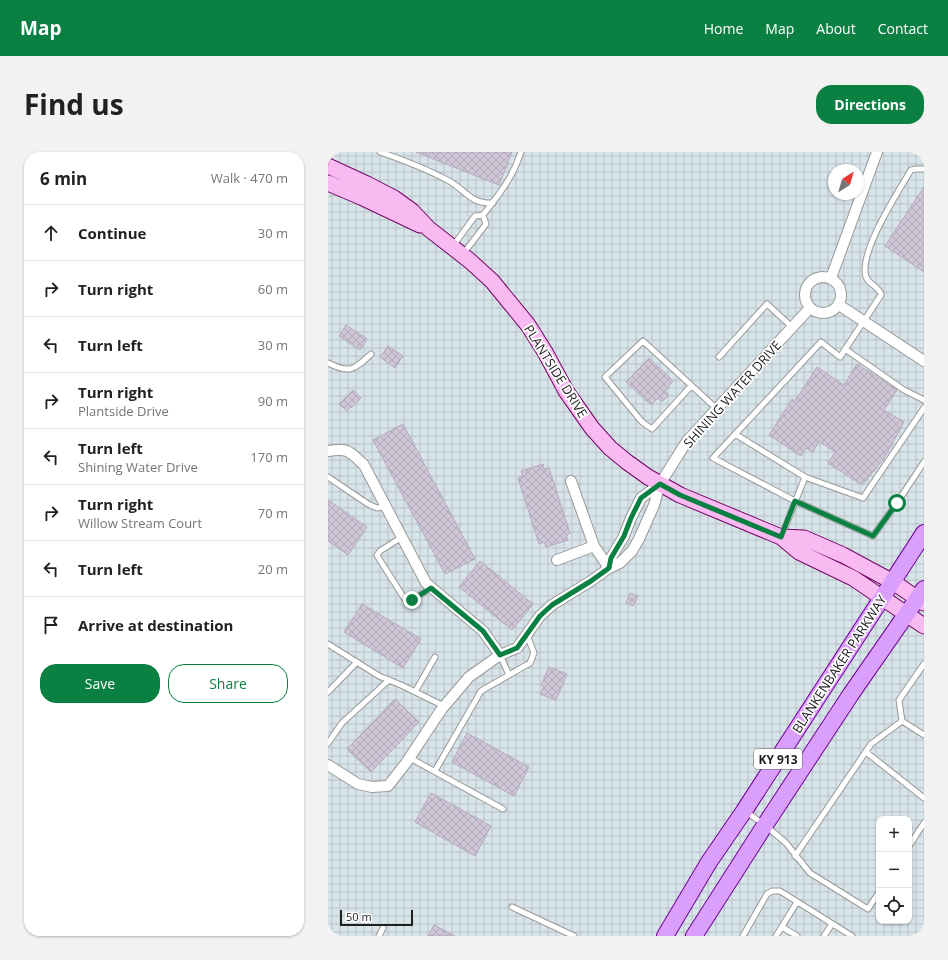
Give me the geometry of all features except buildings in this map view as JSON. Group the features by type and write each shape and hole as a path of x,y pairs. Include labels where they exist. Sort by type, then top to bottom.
{"main road":[{"name":"BLANKENBAKER PARKWAY","path":"665,936 709,862 744,811 924,534"},
{"name":"BLANKENBAKER PARKWAY","path":"694,936 851,694 907,614 922,597"}],"street":[{"path":"831,278 877,152"},
{"name":"PLANTSIDE DRIVE","path":"328,166 394,198 492,281 528,325 546,352 566,391 592,428 610,448 660,484 701,504 781,537 799,552 853,578 924,626"},
{"name":"PLANTSIDE DRIVE","path":"328,183 361,196 414,223 429,228"},
{"path":"824,276 836,281 842,292 839,305 832,311 823,313 810,308 806,302 805,296 805,290 808,284 818,277 824,276"},
{"path":"839,305 924,361"},
{"name":"SHINING WATER DRIVE","path":"328,765 358,784 372,787 388,786 410,758 444,706 469,677 500,655 517,648 540,616 552,605 609,568 620,563 632,551 654,505 660,484 687,440 810,308"},
{"path":"328,451 349,451 364,465 426,583 483,631 500,655"},
{"path":"570,481 594,546 609,568"},
{"name":"SHINING WATER DRIVE","path":"609,568 611,558 624,536 641,498 660,484"},
{"name":"PLANTSIDE DRIVE","path":"781,537 804,538 817,543 843,555 922,597"},
{"path":"557,560 594,546"}],"lane":[{"path":"380,152 411,163 450,182 474,200 483,203 492,203"},
{"path":"483,216 506,185 517,165 521,152"},
{"path":"924,169 916,168 911,170 871,242 865,262 866,276 868,280 881,292 881,295 840,357 821,342 713,458 795,501 873,536 924,462"},
{"path":"457,251 475,216 483,216"},
{"path":"457,251 486,224 483,216"},
{"path":"719,357 767,304 792,327"},
{"path":"691,386 652,429 642,422 605,377 643,341 716,409"},
{"path":"845,349 904,390 924,400"},
{"path":"328,363 336,367 349,370 358,366 371,354"},
{"path":"735,434 805,477 862,498 924,408"},
{"path":"328,477 368,504 377,508 386,506"},
{"path":"781,537 805,477"},
{"path":"402,537 380,550 377,555 378,557 404,598 409,601 431,588"},
{"path":"434,771 481,691 530,663 534,653 527,634"},
{"path":"328,644 379,676 444,706"},
{"path":"500,655 510,675"},
{"path":"416,692 435,657"},
{"path":"328,692 357,662"},
{"path":"924,664 899,700 902,721 924,735"},
{"path":"328,743 342,722 389,680"},
{"path":"796,856 871,744 902,721"},
{"path":"866,752 924,798"},
{"path":"410,758 503,809"},
{"path":"744,811 765,825 786,843 810,874 826,885 868,909 876,897"},
{"path":"912,841 924,823"},
{"path":"743,936 767,894 772,891 780,891 852,936"},
{"path":"776,936 797,902"},
{"path":"512,907 574,936"},
{"path":"824,936 832,924"},
{"path":"782,927 797,936"},
{"path":"379,936 383,928"}],"shaded area":[{"path":"328,152 924,152 924,936 328,936"}],"route":[{"path":"412,600 431,588 483,631 500,655 517,648 540,616 552,605 609,568 611,558 624,536 641,498 660,484 680,495 781,537 795,501 873,536 897,503"}]}
